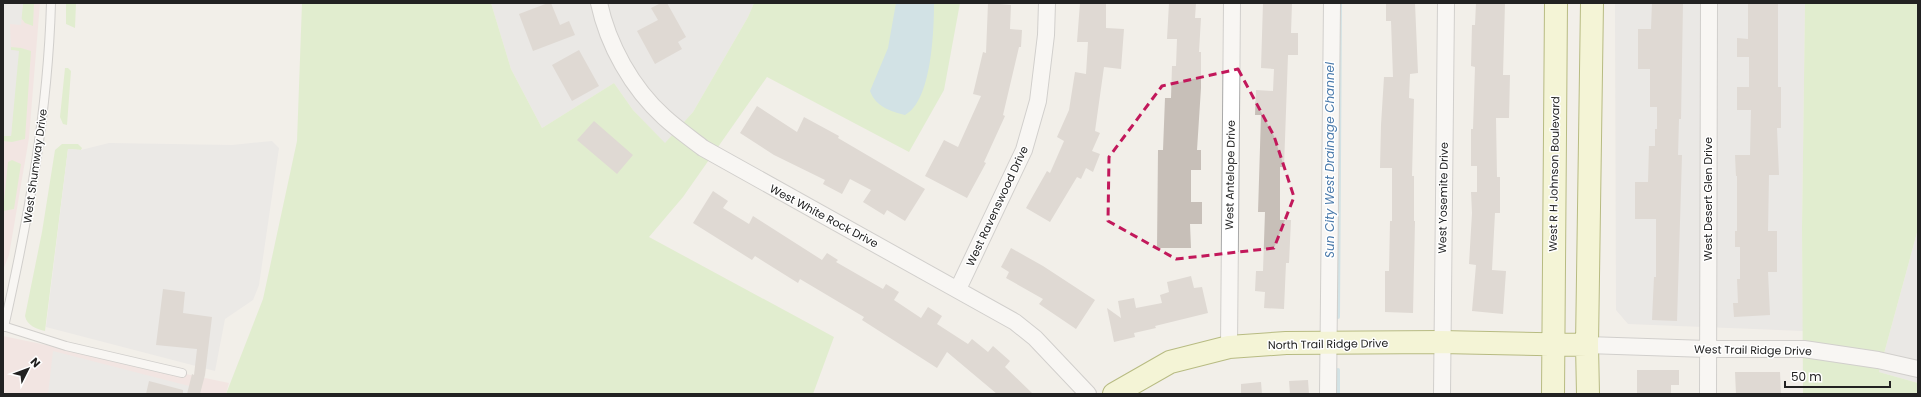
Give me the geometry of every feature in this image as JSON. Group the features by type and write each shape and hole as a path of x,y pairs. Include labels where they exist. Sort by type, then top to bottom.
{"main road":[{"name":"West R H Johnson Boulevard","path":"1554,394 1553,345 1556,3"},
{"path":"1588,394 1587,345 1592,3"},
{"name":"North Trail Ridge Drive","path":"1114,394 1170,362 1229,347 1286,343 1441,342 1587,345"}],"street":[{"name":"West White Rock Drive","path":"599,3 608,35 625,69 663,116 703,148 752,177 958,289 1015,322 1035,338 1088,394"},
{"name":"West Ravenswood Drive","path":"958,289 1024,150 1038,101 1046,35 1046,3"},
{"name":"West Antelope Drive","path":"1229,347 1232,3"},
{"path":"1328,394 1337,343 1332,3"},
{"name":"West Yosemite Drive","path":"1442,394 1441,342 1446,3"},
{"name":"West Desert Glen Drive","path":"1708,394 1709,3"},
{"name":"West Trail Ridge Drive","path":"1587,345 1707,349 1804,349 1878,360 1918,369"}],"lane":[{"name":"West Shumway Drive","path":"4,326 26,226 38,155 50,42 51,3"},
{"path":"4,326 66,346 182,373"}],"highlighted area":[{"path":"1238,69 1274,136 1294,197 1274,248 1176,259 1108,221 1109,157 1162,86"}],"shaded area":[{"path":"3,3 40,3 29,138 9,255 3,270"},
{"path":"3,3 23,3 21,25 10,24 11,50 19,51 11,136 3,136"},
{"path":"491,3 754,3 748,17 693,112 665,144 633,110 614,83 542,128 511,69"},
{"path":"1615,3 1805,3 1802,227 1803,331 1628,324 1616,310"},
{"path":"272,141 279,148 259,285 253,300 225,319 215,371 46,327 68,149 81,150 109,143 232,145"},
{"path":"1918,229 1918,383 1879,372"},
{"path":"3,336 229,383 226,394 3,394"},
{"path":"53,351 197,388 195,394 48,394"}],"green space":[{"path":"23,3 34,3 33,26 25,23 21,18"},
{"path":"66,3 76,3 75,28 66,24"},
{"path":"302,3 491,3 511,69 542,128 614,83 633,110 665,143 693,112 748,17 754,3 960,3 944,90 909,152 767,77 683,197 649,237 834,337 813,394 226,394 263,299 297,141"},
{"path":"1805,3 1918,3 1918,229 1879,372 1918,383 1918,394 1803,394 1802,227"},
{"path":"11,47 31,51 25,139 12,142 3,141 3,136 11,136 18,51 11,50"},
{"path":"65,68 68,68 71,71 67,125 63,124 60,117"},
{"path":"62,144 78,144 82,148 81,150 68,149 45,331 30,325 25,316 42,232 55,150"},
{"path":"12,160 21,164 14,209 3,211 8,162"}],"water":[{"path":"896,3 934,3 932,47 926,81 921,95 914,107 905,115 884,108 876,101 870,91 888,48"}],"building":[{"path":"551,3 560,25 569,21 575,35 533,51 519,14"},
{"path":"661,3 667,3 686,37 678,42 682,49 655,64 637,31 658,20 651,8"},
{"path":"988,3 1011,5 1010,29 1022,30 1021,47 1019,47 1003,115 1005,116 984,162 986,163 967,198 925,176 944,140 958,147 981,96 973,94 983,52 986,53"},
{"path":"1080,3 1106,3 1106,28 1124,29 1121,69 1104,67 1095,131 1100,133 1092,151 1100,154 1093,172 1086,168 1081,179 1077,177 1050,222 1026,208 1047,171 1050,173 1064,141 1057,137 1069,110 1075,72 1086,74 1088,42 1077,42"},
{"path":"1169,3 1196,3 1195,18 1201,18 1199,52 1201,52 1201,88 1197,150 1201,150 1201,170 1191,170 1191,202 1202,202 1202,224 1190,224 1191,248 1157,248 1158,150 1163,150 1165,98 1171,98 1172,66 1176,66 1177,39 1167,39"},
{"path":"1263,3 1292,3 1291,33 1298,33 1298,55 1288,55 1284,167 1280,167 1280,220 1291,220 1289,263 1286,263 1284,309 1264,308 1265,292 1255,291 1256,271 1263,271 1265,212 1258,212 1261,115 1255,115 1256,90 1273,91 1274,69 1261,68"},
{"path":"1386,3 1415,3 1418,73 1410,74 1409,98 1414,99 1412,176 1414,176 1415,221 1413,313 1385,312 1385,271 1389,271 1390,221 1392,221 1392,168 1380,168 1381,125 1384,77 1393,77 1391,21 1386,21"},
{"path":"1476,3 1505,3 1503,75 1510,75 1509,118 1496,118 1497,177 1500,177 1500,213 1495,213 1492,270 1506,271 1503,314 1472,311 1476,265 1469,264 1472,213 1471,192 1477,192 1477,166 1471,166 1471,129 1473,129 1475,67 1471,66 1472,25 1475,25"},
{"path":"1652,3 1683,3 1681,119 1679,119 1678,155 1682,155 1677,321 1652,320 1654,277 1656,277 1656,219 1635,219 1635,182 1648,182 1649,146 1655,146 1655,129 1657,129 1657,107 1650,107 1650,69 1638,69 1638,29 1651,29"},
{"path":"1748,3 1778,3 1778,87 1781,87 1781,128 1777,128 1779,175 1769,175 1768,231 1777,231 1777,272 1768,272 1770,315 1734,317 1733,303 1738,303 1737,279 1740,279 1740,247 1735,247 1735,231 1737,231 1737,176 1735,155 1750,155 1751,110 1737,110 1737,87 1749,87 1749,57 1737,57 1737,38 1748,39"},
{"path":"579,50 599,86 572,101 552,65"},
{"path":"757,106 797,132 804,117 839,136 838,138 925,189 905,221 887,210 884,215 863,202 871,190 850,179 842,194 823,184 825,180 774,155 740,133"},
{"path":"594,121 633,155 617,174 577,140"},
{"path":"713,191 728,201 723,208 749,224 753,216 822,260 827,253 838,260 836,262 883,289 886,284 899,292 894,300 921,318 928,307 942,316 937,324 968,344 972,339 988,352 993,346 1010,361 1005,367 1033,394 997,394 947,352 937,368 862,320 864,317 800,279 798,283 755,256 752,260 693,223"},
{"path":"1011,248 1043,266 1095,300 1076,329 1039,304 1043,299 1006,278 1009,272 1001,267"},
{"path":"1191,276 1194,288 1202,287 1208,313 1155,326 1156,328 1134,333 1135,337 1114,342 1107,308 1121,318 1118,301 1134,298 1136,308 1162,303 1160,295 1169,292 1167,282"},
{"path":"163,289 185,292 183,313 212,317 205,375 200,394 187,394 192,374 194,375 197,349 156,345"},
{"path":"1637,370 1679,370 1679,385 1671,385 1671,394 1637,394"},
{"path":"1735,372 1780,372 1781,394 1736,394"},
{"path":"1308,380 1309,394 1290,394 1289,381"},
{"path":"149,381 183,390 183,394 146,394"},
{"path":"1261,382 1262,394 1241,394 1241,384"}],"waterway":[{"name":"Sun City West Drainage Channel","path":"1338,317 1340,3"},
{"name":"Sun City West Drainage Channel","path":"1338,370 1338,394"}]}
